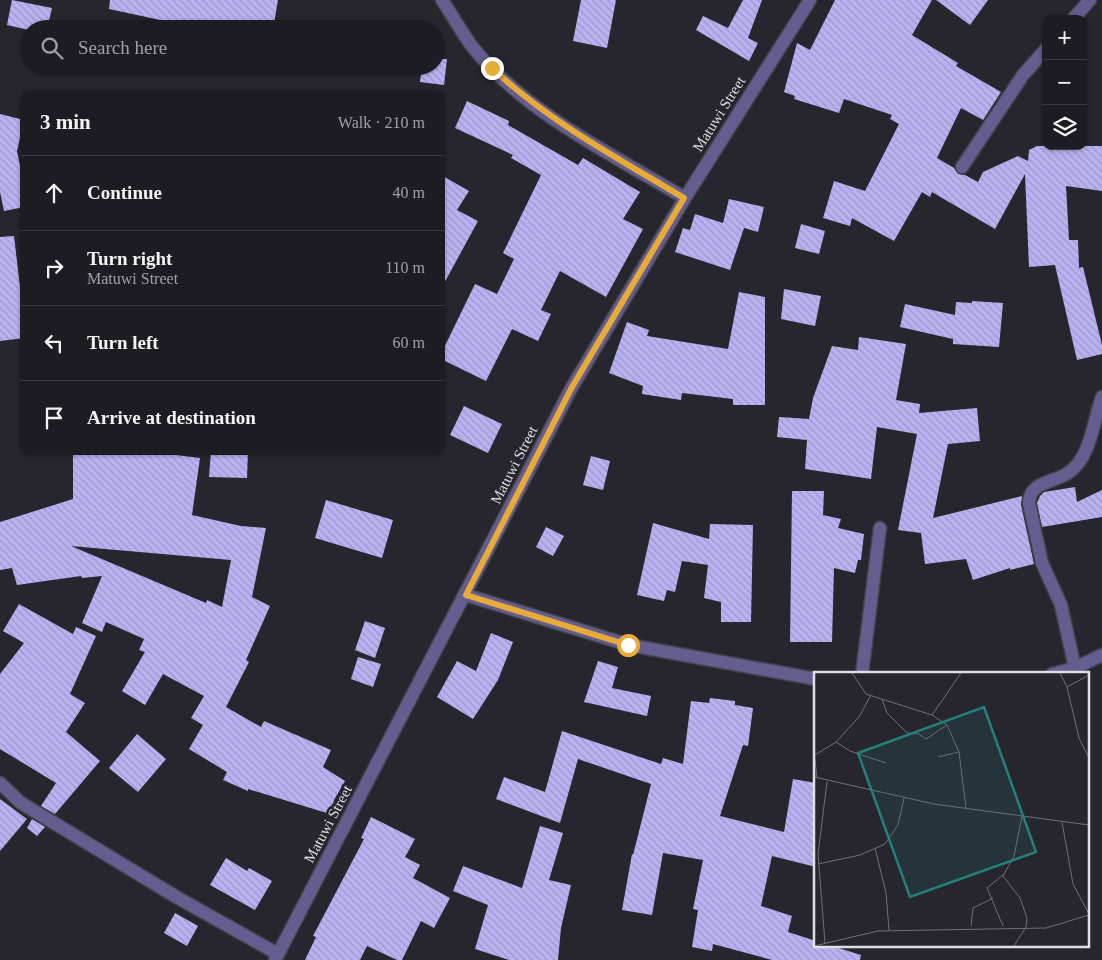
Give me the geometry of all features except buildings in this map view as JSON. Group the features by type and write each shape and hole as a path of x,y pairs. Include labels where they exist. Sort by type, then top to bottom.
{"street":[{"path":"442,0 471,45 518,92 567,127 684,198"},
{"name":"Matuwi Street","path":"276,957 466,595 572,387 684,198 810,0"},
{"path":"1077,15 1090,0"},
{"path":"962,167 1023,75 1042,54"},
{"path":"1074,668 1061,605 1042,563 1029,496 1035,487 1068,473 1080,461 1102,397"},
{"path":"862,672 880,528"},
{"path":"466,595 628,645 814,679"},
{"path":"1059,672 1074,668 1102,655"},
{"path":"0,783 29,808 276,957"}],"route":[{"path":"492,68 518,92 567,127 684,198 572,387 466,595 628,645"}]}
